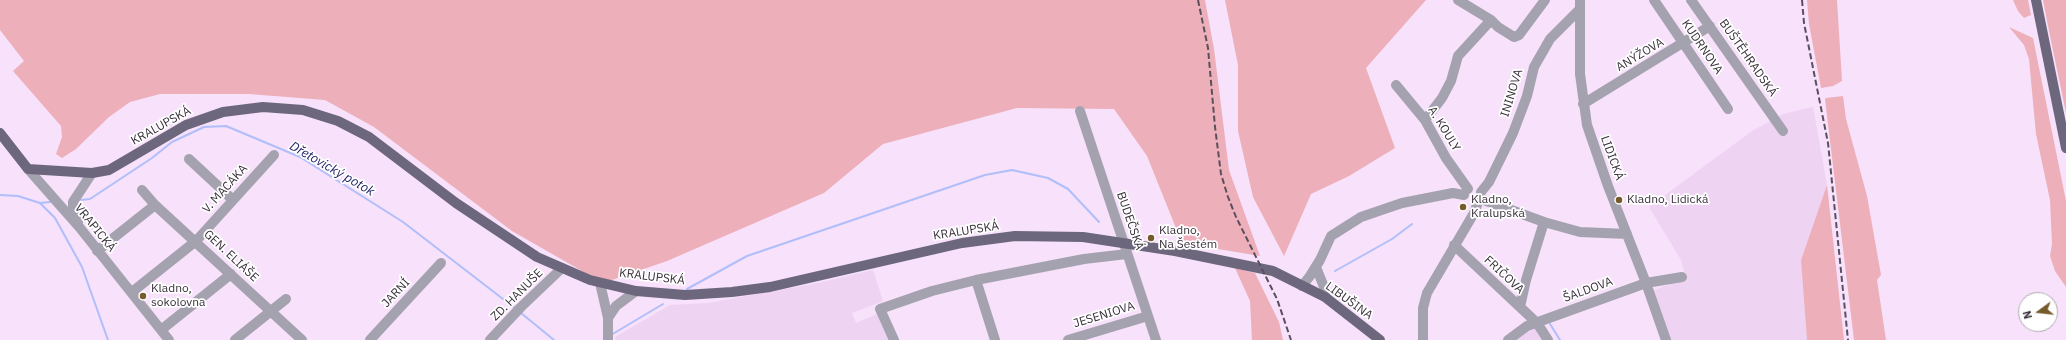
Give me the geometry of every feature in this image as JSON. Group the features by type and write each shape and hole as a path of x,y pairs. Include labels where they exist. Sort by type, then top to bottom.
{"main road":[{"path":"2036,0 2066,148"},
{"name":"KRALUPSKÁ","path":"28,169 92,173 109,170 186,125 223,112 263,107 303,110 338,121 369,137 430,184 537,257 600,283 636,291 685,295 770,287 962,243 1015,236 1053,235 1175,250 1273,271 1302,286"},
{"name":"VRAPICKÁ","path":"0,133 28,169"},
{"name":"LIBUŠINA","path":"1302,286 1324,297 1380,340"}],"street":[{"path":"1463,1 1512,36 1518,36 1545,0"},
{"name":"KUDRNOVA","path":"1654,0 1728,109"},
{"name":"BUŠTĚHRADSKÁ","path":"1691,0 1783,131"},
{"name":"LIDICKÁ","path":"1580,4 1580,74 1583,104 1593,146 1646,282 1666,340"},
{"name":"ININOVA","path":"1423,340 1423,308 1427,293 1480,199 1513,133 1527,96 1534,67 1550,39 1580,4"},
{"path":"1425,120 1442,98 1451,81 1458,56 1491,20"},
{"name":"ANÝŽOVA","path":"1583,104 1684,44 1710,26"},
{"name":"A. KOULY","path":"1396,85 1425,120 1466,192"},
{"name":"BUDEČSKÁ","path":"1080,111 1156,340"},
{"name":"V. MACÁKA","path":"132,292 196,241 274,155"},
{"path":"189,159 233,200"},
{"name":"VRAPICKÁ","path":"28,169 80,228 169,340"},
{"path":"80,228 73,210 73,202 92,173"},
{"path":"1302,286 1316,267 1331,236 1361,217 1402,203 1453,193 1466,192 1476,188 1480,199"},
{"name":"GEN. ELIÁŠE","path":"142,190 155,205 196,241 302,340"},
{"path":"1466,192 1468,204 1480,199 1544,222 1580,232 1627,234"},
{"path":"97,250 155,205"},
{"path":"1520,307 1526,280 1544,222"},
{"name":"FRIČOVA","path":"1454,245 1537,323 1548,340"},
{"path":"894,340 880,310 932,291 976,280 1084,259 1127,254"},
{"name":"JARNÍ","path":"370,340 441,263"},
{"path":"1316,267 1324,287 1324,297"},
{"name":"ZD. HANUŠE","path":"490,340 518,310 562,268"},
{"path":"160,330 231,274"},
{"name":"ŠALDOVA","path":"1508,340 1527,326 1646,282 1682,277"},
{"path":"976,280 995,340"},
{"path":"600,283 608,318 608,336"},
{"path":"608,318 616,306 636,291"},
{"path":"235,340 286,299"},
{"name":"JESENIOVA","path":"1068,340 1148,316"}],"shaded area":[{"path":"0,0 1205,0 1214,49 1229,170 1260,256 1182,243 1147,156 1114,109 1017,108 883,144 824,193 667,261 603,283 512,231 374,127 325,100 249,94 160,94 130,102 109,117 76,149 62,158 56,154 62,137 61,126 13,71 24,61 0,30"},
{"path":"1225,0 1426,0 1366,68 1395,148 1349,176 1311,194 1284,256 1253,197 1238,131 1238,65"},
{"path":"1807,0 1837,0 1842,81 1833,86 1821,88 1809,24"},
{"path":"2013,0 2028,0 2031,15 2024,18 2018,11"},
{"path":"2043,0 2066,0 2066,113 2049,31"},
{"path":"2009,27 2033,38 2066,201 2066,287 2055,271 2050,256 2052,244 2050,200 2036,134 2029,59 2024,45"},
{"path":"1843,96 1846,119 1867,196 1881,275 1877,280 1886,340 1854,340 1825,99"},
{"path":"1813,107 1827,185 1801,260 1807,340 1671,340 1654,290 1686,278 1681,260 1649,207 1752,131 1783,114"},
{"path":"1827,185 1844,340 1807,340 1801,260"},
{"path":"1235,268 1255,273 1279,322 1283,340 1252,340 1250,301"},
{"path":"873,270 883,301 852,313 856,323 877,314 889,340 616,340 615,337 670,305 708,303 818,283"},
{"path":"1537,326 1546,340 1512,340"}],"waterway":[{"name":"Dřetovický potok","path":"81,200 90,199 152,158 172,142 204,127 226,126 300,157 403,222 516,309"},
{"path":"687,289 747,256 985,175 1012,170 1048,178 1068,189 1099,222"},
{"name":"Dřetovický potok","path":"0,195 18,196 40,203 50,202"},
{"path":"40,203 55,218 82,267 108,340"},
{"path":"1335,271 1392,239 1412,224"},
{"path":"611,335 663,304"},
{"name":"Dřetovický potok","path":"521,313 554,340"},
{"path":"1550,324 1560,340"}],"railway":[{"path":"1198,0 1208,48 1221,174 1236,217 1277,299 1291,340"},
{"path":"1802,0 1804,23 1828,143 1848,340"}],"place":[{"name":"Kladno, Lidická","path":"1619,200"},
{"name":"Kladno, Kralupská","path":"1463,207"},
{"name":"Kladno, Na Šestém","path":"1151,238"},
{"name":"Kladno, sokolovna","path":"143,296"}]}
